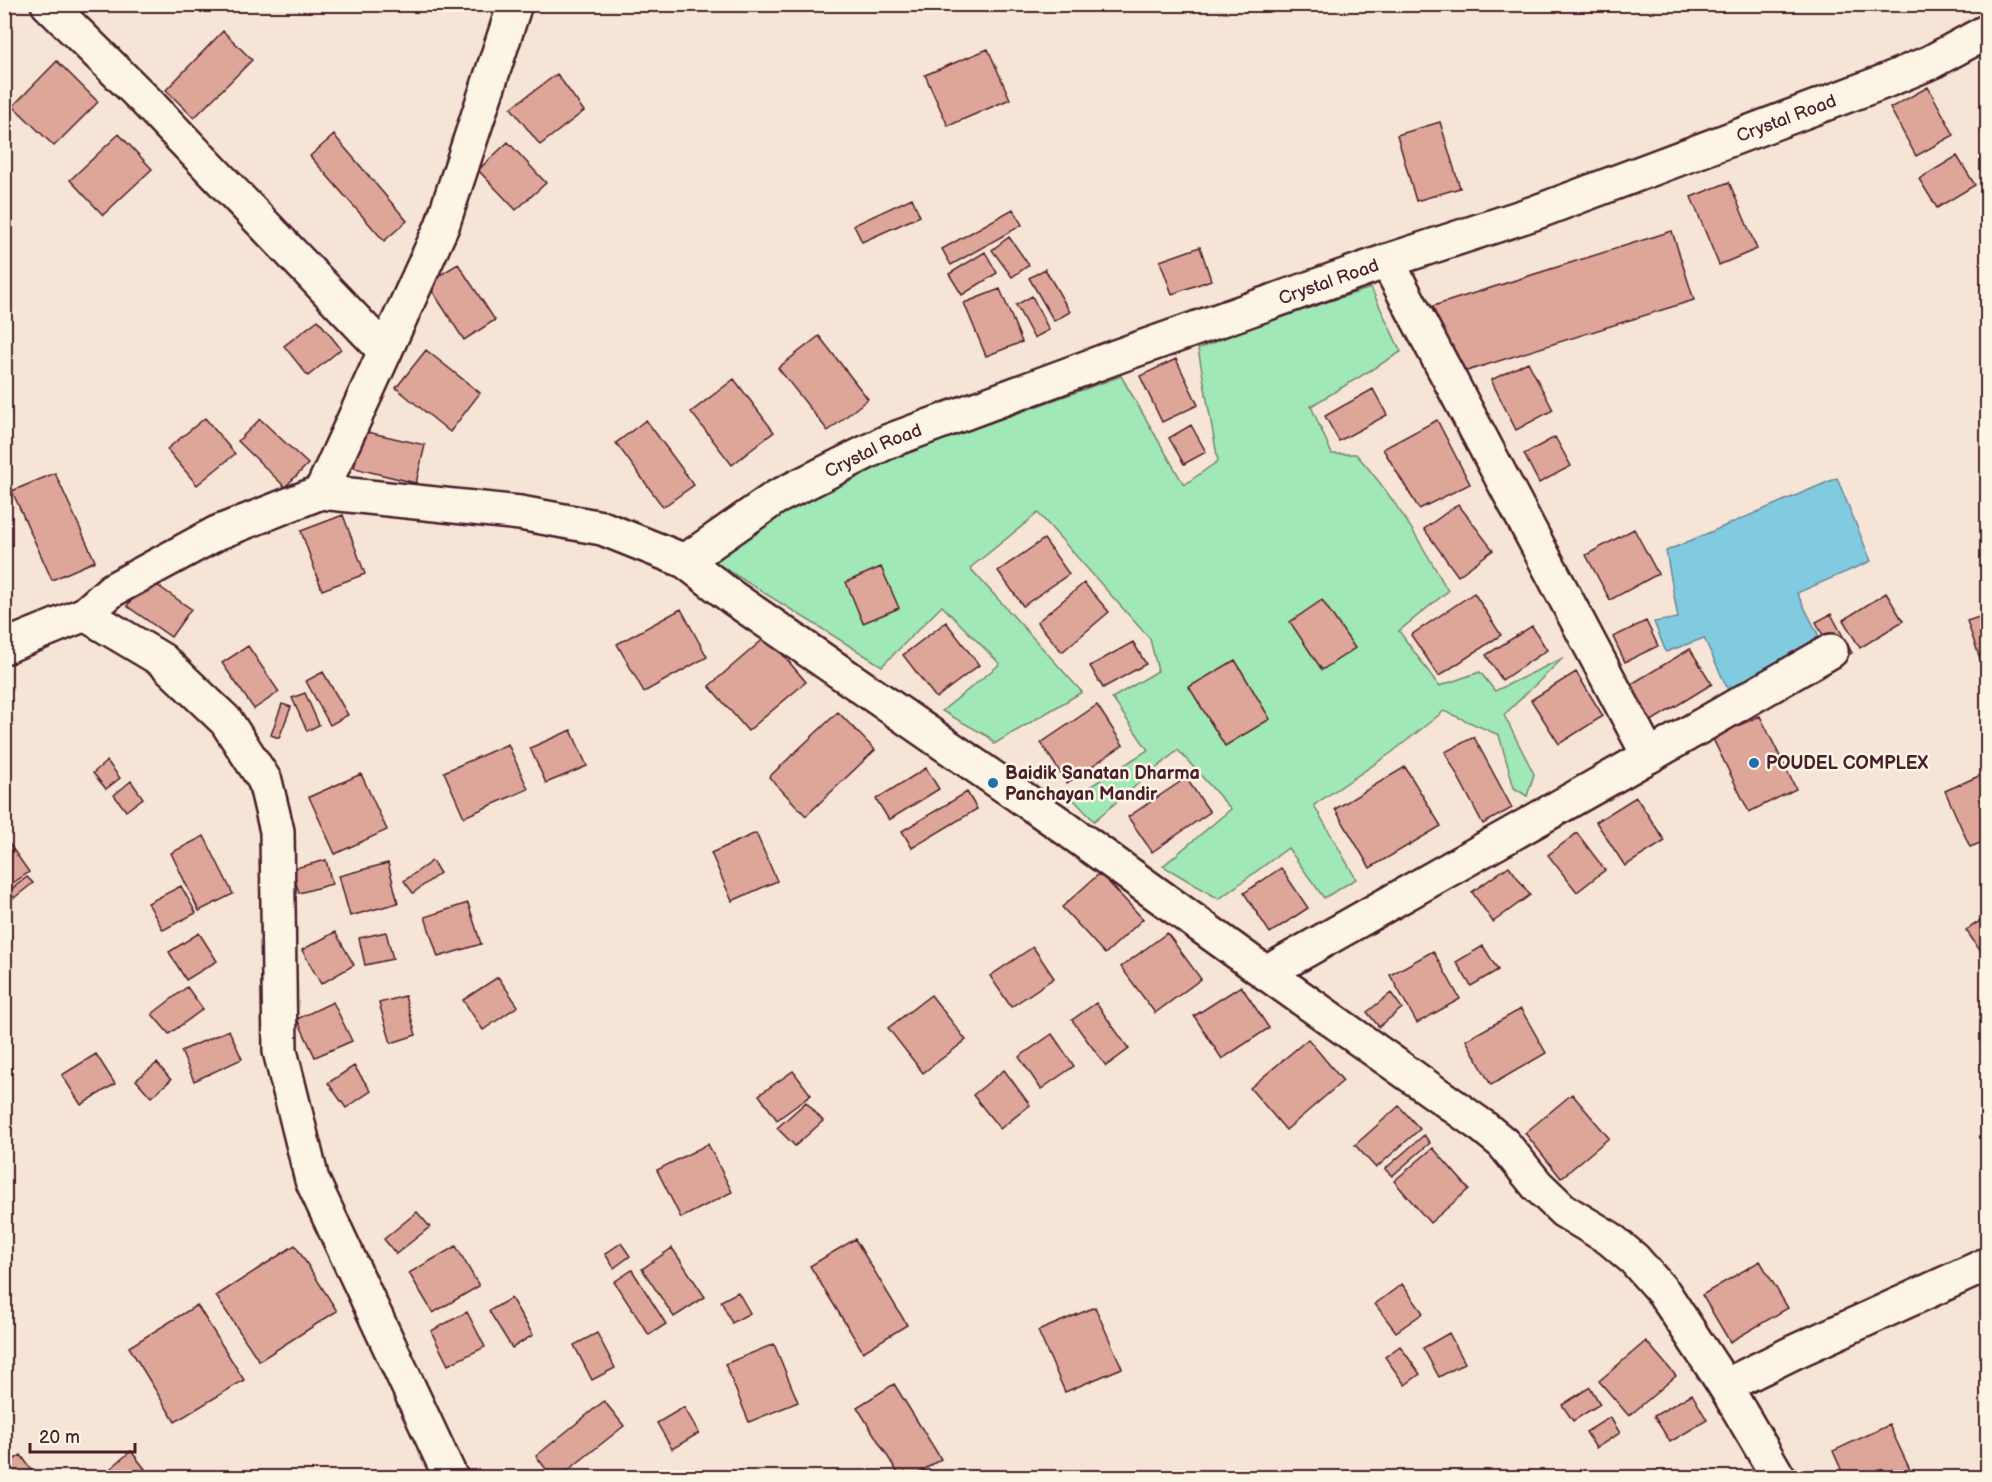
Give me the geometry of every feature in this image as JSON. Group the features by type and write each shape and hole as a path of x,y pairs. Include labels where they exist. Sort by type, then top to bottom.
{"street":[{"path":"48,4 144,99 385,351"},
{"path":"321,492 441,226 515,4"},
{"name":"Crystal Road","path":"685,561 775,498 889,441 1118,356 1387,261 1534,213 1883,82 1931,62 1988,31"},
{"path":"1387,261 1649,756"},
{"path":"4,647 85,614 112,590 217,533 321,492 520,513 602,528 685,561 733,598 1057,822 1503,1143 1537,1185 1564,1211 1609,1238 1634,1259 1664,1293 1725,1386 1779,1478"},
{"path":"85,614 162,660 226,721 265,781 277,831 280,1051 312,1180 451,1478"},
{"path":"1266,973 1831,651"},
{"path":"1725,1386 1794,1352 1988,1264"}],"green space":[{"path":"1371,288 1401,352 1311,406 1332,454 1356,454 1406,520 1448,591 1399,631 1439,686 1480,672 1495,691 1563,658 1504,715 1534,774 1527,796 1514,788 1499,735 1444,711 1391,753 1314,805 1356,879 1324,898 1288,848 1219,899 1163,866 1231,809 1178,750 1094,821 1072,798 1148,750 1112,698 1158,671 1150,639 1038,513 970,568 1082,692 994,744 989,737 942,711 1000,664 942,606 882,666 713,561 770,516 898,456 1121,376 1184,485 1218,461 1198,349 1258,324"}],"water":[{"path":"1837,478 1871,561 1797,593 1825,648 1729,692 1704,638 1666,652 1654,622 1678,618 1666,551"}],"building":[{"path":"223,31 252,60 194,118 166,90"},
{"path":"988,49 1010,99 948,126 925,75"},
{"path":"57,61 98,102 54,146 13,106"},
{"path":"557,74 584,111 540,145 511,108"},
{"path":"1928,87 1954,135 1916,156 1890,108"},
{"path":"1440,122 1460,188 1416,201 1397,135"},
{"path":"119,134 152,169 103,215 70,180"},
{"path":"334,135 407,221 384,241 310,156"},
{"path":"508,142 546,183 516,210 478,170"},
{"path":"1957,156 1975,185 1937,208 1919,179"},
{"path":"1729,182 1757,249 1719,265 1691,197"},
{"path":"912,198 920,216 862,242 854,225"},
{"path":"1013,209 1022,225 951,265 942,249"},
{"path":"1672,231 1694,300 1454,375 1433,306"},
{"path":"1009,237 1029,265 1012,277 992,250"},
{"path":"1200,247 1211,280 1172,294 1160,261"},
{"path":"985,252 997,273 962,295 949,274"},
{"path":"458,264 495,320 464,340 427,283"},
{"path":"1045,269 1070,312 1054,321 1029,278"},
{"path":"1000,289 1022,342 986,356 964,303"},
{"path":"1032,296 1049,330 1034,338 1016,305"},
{"path":"318,320 341,349 308,376 284,346"},
{"path":"819,336 868,399 828,431 778,368"},
{"path":"426,350 480,393 450,432 396,388"},
{"path":"1176,359 1198,405 1162,422 1140,376"},
{"path":"1528,362 1553,410 1516,430 1491,380"},
{"path":"734,379 774,432 732,465 691,412"},
{"path":"1373,389 1387,415 1339,441 1325,416"},
{"path":"205,418 235,454 197,485 167,449"},
{"path":"260,419 308,464 285,487 238,441"},
{"path":"646,420 694,485 663,507 616,443"},
{"path":"1437,420 1470,484 1419,509 1383,449"},
{"path":"1191,425 1206,452 1184,464 1169,438"},
{"path":"363,431 425,445 416,483 354,468"},
{"path":"1555,437 1571,466 1539,483 1524,454"},
{"path":"55,473 95,561 52,580 12,491"},
{"path":"1458,504 1493,550 1458,576 1424,529"},
{"path":"343,515 365,574 322,590 301,531"},
{"path":"1634,529 1658,574 1610,600 1586,555"},
{"path":"1044,539 1069,574 1023,606 998,571"},
{"path":"881,567 899,608 863,623 846,582"},
{"path":"147,578 191,609 171,637 127,606"},
{"path":"1084,583 1109,612 1062,652 1037,622"},
{"path":"1474,593 1501,635 1439,676 1411,635"},
{"path":"1886,593 1903,621 1860,648 1843,620"},
{"path":"1322,600 1355,648 1322,670 1290,622"},
{"path":"681,609 707,657 644,692 617,644"},
{"path":"1831,614 1852,653 1837,661 1816,622"},
{"path":"1988,614 1988,679 1987,679 1967,621"},
{"path":"1646,621 1658,646 1625,662 1613,637"},
{"path":"946,622 979,665 936,698 903,655"},
{"path":"1532,626 1547,650 1502,680 1486,655"},
{"path":"767,636 806,682 748,731 709,686"},
{"path":"1133,642 1146,664 1103,688 1090,666"},
{"path":"248,646 279,692 254,709 222,663"},
{"path":"1690,649 1712,684 1640,728 1618,692"},
{"path":"1235,660 1270,719 1225,746 1189,687"},
{"path":"323,672 348,715 330,725 306,681"},
{"path":"1576,672 1603,716 1559,744 1531,700"},
{"path":"305,693 319,725 307,731 292,698"},
{"path":"282,704 291,707 279,738 271,735"},
{"path":"1097,705 1123,745 1067,783 1041,743"},
{"path":"838,712 875,750 806,816 769,777"},
{"name":"POUDEL COMPLEX","path":"1760,716 1796,789 1749,812 1712,737"},
{"path":"571,730 587,766 546,783 530,748"},
{"path":"1474,737 1512,808 1483,824 1445,752"},
{"path":"508,744 528,789 464,817 444,772"},
{"path":"107,761 120,778 106,789 93,773"},
{"path":"1405,767 1441,826 1370,868 1335,809"},
{"path":"926,768 939,789 889,820 876,799"},
{"path":"1988,772 1988,840 1970,847 1945,791"},
{"path":"361,774 387,830 335,854 309,797"},
{"path":"1186,778 1210,812 1152,852 1128,817"},
{"path":"131,781 143,798 126,811 114,795"},
{"path":"967,792 977,809 912,848 902,831"},
{"path":"1636,797 1665,841 1625,866 1596,822"},
{"path":"756,833 777,881 732,901 711,853"},
{"path":"1577,833 1605,870 1577,892 1548,855"},
{"path":"204,836 233,894 199,911 171,853"},
{"path":"4,839 29,872 4,889"},
{"path":"326,860 332,884 299,893 292,869"},
{"path":"432,861 440,873 413,893 404,881"},
{"path":"388,863 398,903 350,916 339,876"},
{"path":"1509,866 1530,895 1493,922 1472,892"},
{"path":"1281,868 1308,908 1270,933 1244,893"},
{"path":"1100,873 1143,919 1105,954 1062,907"},
{"path":"27,877 33,883 14,898 9,891"},
{"path":"181,886 196,913 163,930 148,903"},
{"path":"468,903 481,944 438,957 425,917"},
{"path":"1988,916 1988,962 1966,930"},
{"path":"335,932 354,965 321,984 302,950"},
{"path":"386,932 393,959 365,965 359,938"},
{"path":"199,933 217,961 186,980 169,952"},
{"path":"1167,933 1201,979 1155,1013 1121,967"},
{"path":"1483,946 1498,970 1471,986 1456,962"},
{"path":"1033,947 1054,978 1011,1007 990,976"},
{"path":"1433,951 1460,999 1417,1023 1390,975"},
{"path":"498,977 518,1006 483,1030 463,1000"},
{"path":"1241,986 1269,1028 1222,1059 1194,1016"},
{"path":"187,987 203,1009 169,1034 152,1014"},
{"path":"1391,993 1402,1008 1379,1027 1367,1012"},
{"path":"931,995 966,1040 923,1073 888,1028"},
{"path":"405,996 416,1035 391,1043 379,1003"},
{"path":"333,1002 352,1041 315,1057 297,1019"},
{"path":"1096,1003 1129,1049 1106,1066 1072,1020"},
{"path":"1521,1009 1546,1053 1491,1085 1466,1040"},
{"path":"229,1030 242,1059 194,1081 181,1051"},
{"path":"1052,1034 1074,1066 1041,1089 1019,1057"},
{"path":"1308,1039 1343,1081 1286,1130 1250,1088"},
{"path":"96,1054 115,1084 81,1105 62,1075"},
{"path":"157,1063 171,1080 151,1097 136,1080"},
{"path":"354,1066 371,1091 346,1108 328,1083"},
{"path":"1004,1070 1030,1105 1000,1129 973,1095"},
{"path":"793,1071 811,1095 777,1120 759,1095"},
{"path":"1572,1094 1609,1138 1561,1178 1525,1133"},
{"path":"806,1102 823,1121 795,1146 777,1128"},
{"path":"1399,1106 1420,1129 1376,1168 1355,1145"},
{"path":"1424,1135 1430,1143 1392,1176 1385,1169"},
{"path":"708,1144 732,1192 681,1218 657,1170"},
{"path":"1433,1148 1469,1189 1430,1223 1394,1181"},
{"path":"417,1212 430,1227 396,1254 384,1239"},
{"path":"855,1239 907,1325 863,1352 810,1266"},
{"path":"621,1243 630,1256 614,1268 605,1254"},
{"path":"295,1245 337,1311 259,1361 216,1296"},
{"path":"456,1246 479,1286 433,1313 409,1273"},
{"path":"672,1248 705,1297 674,1317 642,1269"},
{"path":"1760,1261 1788,1308 1730,1342 1702,1295"},
{"path":"632,1270 666,1324 649,1335 614,1282"},
{"path":"1402,1284 1423,1313 1396,1332 1375,1304"},
{"path":"738,1292 750,1313 732,1323 721,1301"},
{"path":"511,1298 533,1335 512,1348 489,1311"},
{"path":"197,1305 244,1380 175,1422 129,1347"},
{"path":"1095,1307 1122,1368 1065,1392 1038,1331"},
{"path":"467,1312 485,1347 448,1365 431,1331"},
{"path":"597,1333 615,1368 592,1380 574,1345"},
{"path":"1449,1333 1465,1363 1439,1377 1423,1348"},
{"path":"1646,1341 1676,1376 1629,1416 1599,1381"},
{"path":"774,1344 798,1402 749,1422 725,1364"},
{"path":"1400,1346 1420,1374 1405,1385 1385,1357"},
{"path":"894,1384 941,1459 911,1478 901,1478 857,1407"},
{"path":"1590,1387 1600,1404 1573,1421 1562,1405"},
{"path":"1692,1394 1707,1420 1670,1442 1654,1416"},
{"path":"604,1401 624,1426 558,1478 553,1478 536,1456"},
{"path":"684,1407 699,1433 672,1449 657,1423"},
{"path":"1610,1417 1620,1433 1596,1448 1586,1432"},
{"path":"1889,1425 1911,1472 1899,1478 1845,1478 1833,1451"},
{"path":"131,1451 145,1469 134,1478 107,1478 104,1474"},
{"path":"21,1455 37,1478 4,1478 4,1466"}],"place":[{"name":"POUDEL COMPLEX","path":"1754,763"},
{"name":"Baidik Sanatan Dharma Panchayan Mandir","path":"993,783"}]}
